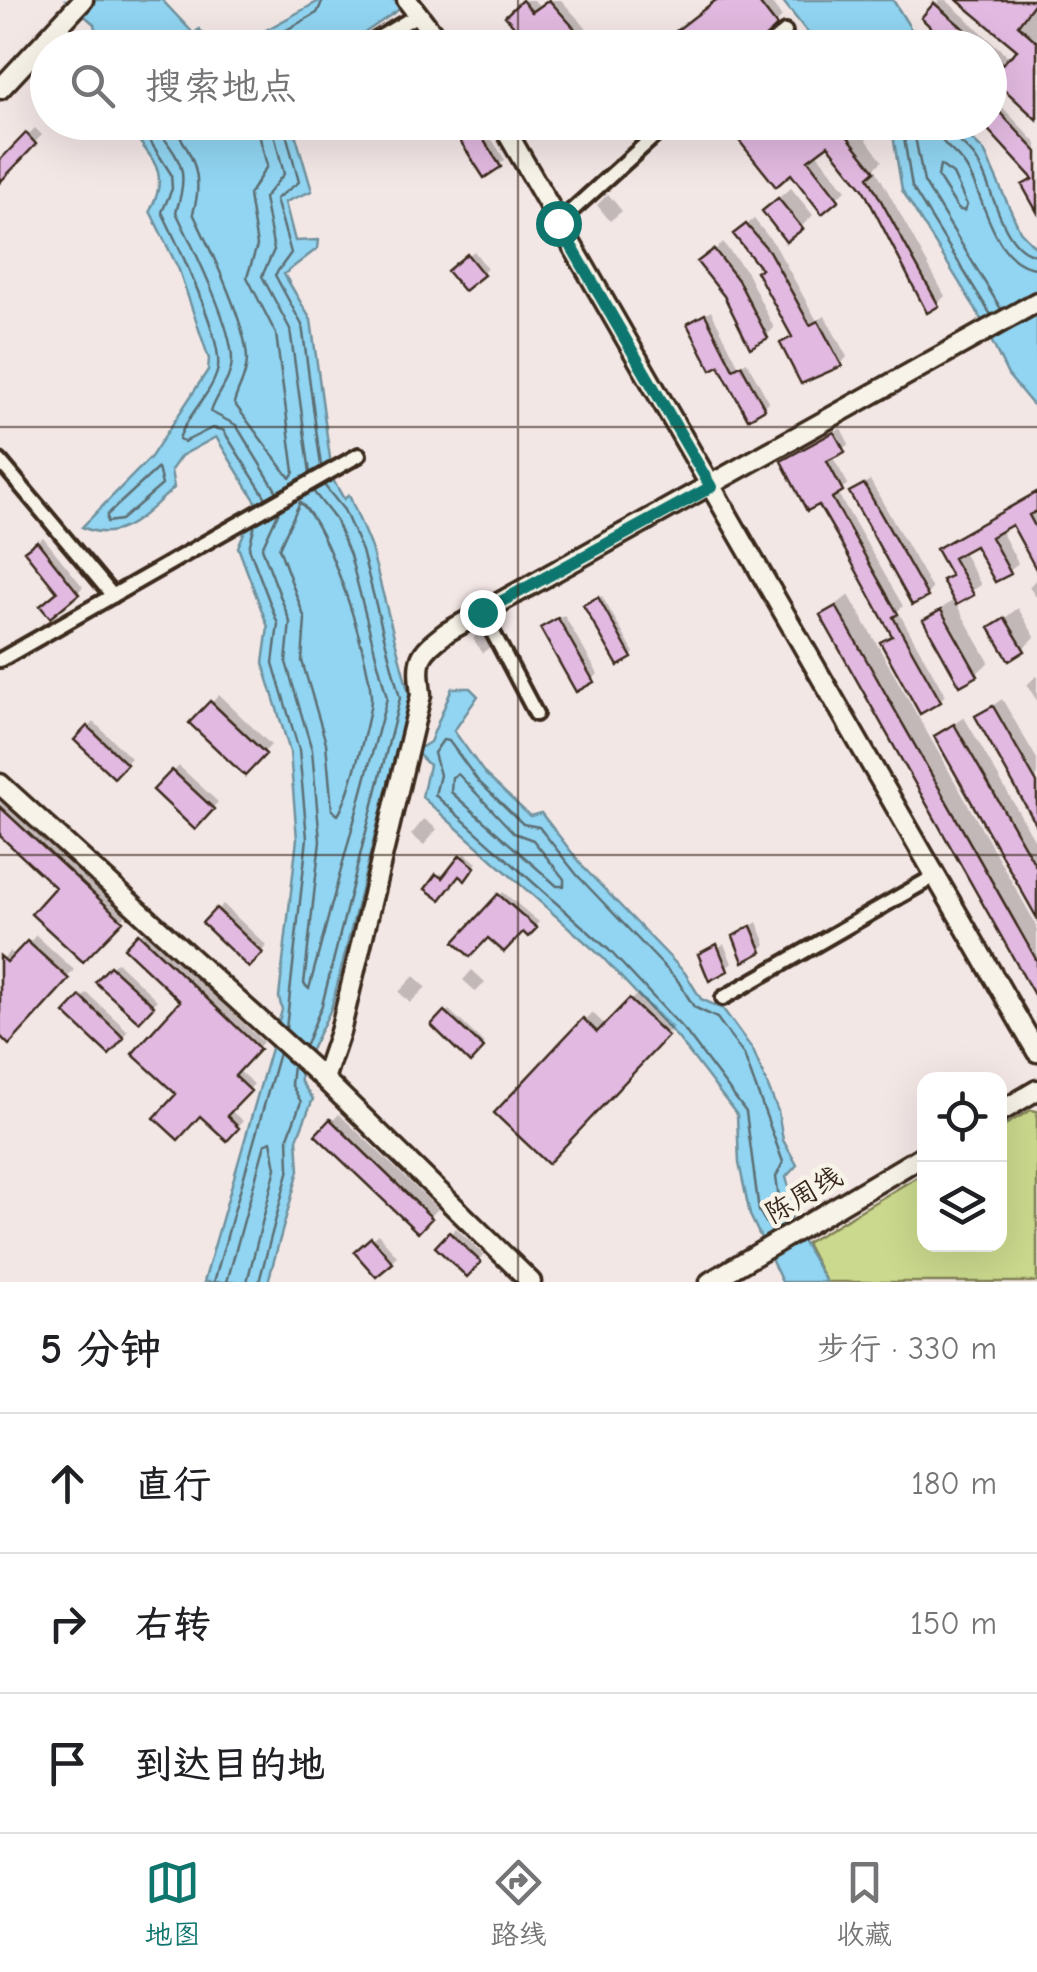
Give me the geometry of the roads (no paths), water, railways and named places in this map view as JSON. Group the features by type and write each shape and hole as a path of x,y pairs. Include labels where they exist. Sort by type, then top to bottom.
{"street":[{"path":"54,30 83,0"},
{"path":"384,30 413,7 430,30"},
{"path":"0,89 30,56"},
{"path":"511,140 1037,1052"},
{"path":"558,223 650,140"},
{"path":"319,1074 340,1032 421,695 418,662 447,632 1037,302"},
{"path":"0,660 358,456"},
{"path":"0,461 113,596"},
{"path":"482,612 536,714"},
{"path":"3,793 319,1074 531,1282"},
{"path":"723,998 935,876"},
{"path":"1007,1108 1037,1090"},
{"name":"陈周线","path":"710,1282 917,1159"}],"water":[{"path":"66,0 162,0 190,30 95,30 94,24"},
{"path":"321,0 413,0 369,30 266,30"},
{"path":"782,0 893,0 912,30 806,30"},
{"path":"138,140 297,140 312,191 285,202 295,241 319,240 318,248 284,274 311,320 333,480 344,499 349,495 371,548 410,698 400,740 422,747 430,742 452,688 470,688 478,696 454,731 485,774 530,816 541,813 584,868 685,973 701,999 723,1009 753,1050 778,1111 783,1140 797,1165 786,1177 793,1201 791,1221 826,1282 782,1282 750,1215 739,1163 737,1115 678,1038 602,957 422,797 429,765 419,755 397,748 331,1009 300,1072 301,1082 313,1099 297,1139 299,1170 268,1282 204,1282 282,1010 279,997 297,839 290,752 263,663 268,627 238,547 246,528 242,517 258,505 216,437 181,456 171,470 174,488 132,524 109,532 82,527 151,457 208,370 209,359 179,270 150,211 159,185 150,156"},
{"path":"894,140 972,140 984,151 1020,231 1037,249 1037,410 1008,375 977,311 902,190"}]}
